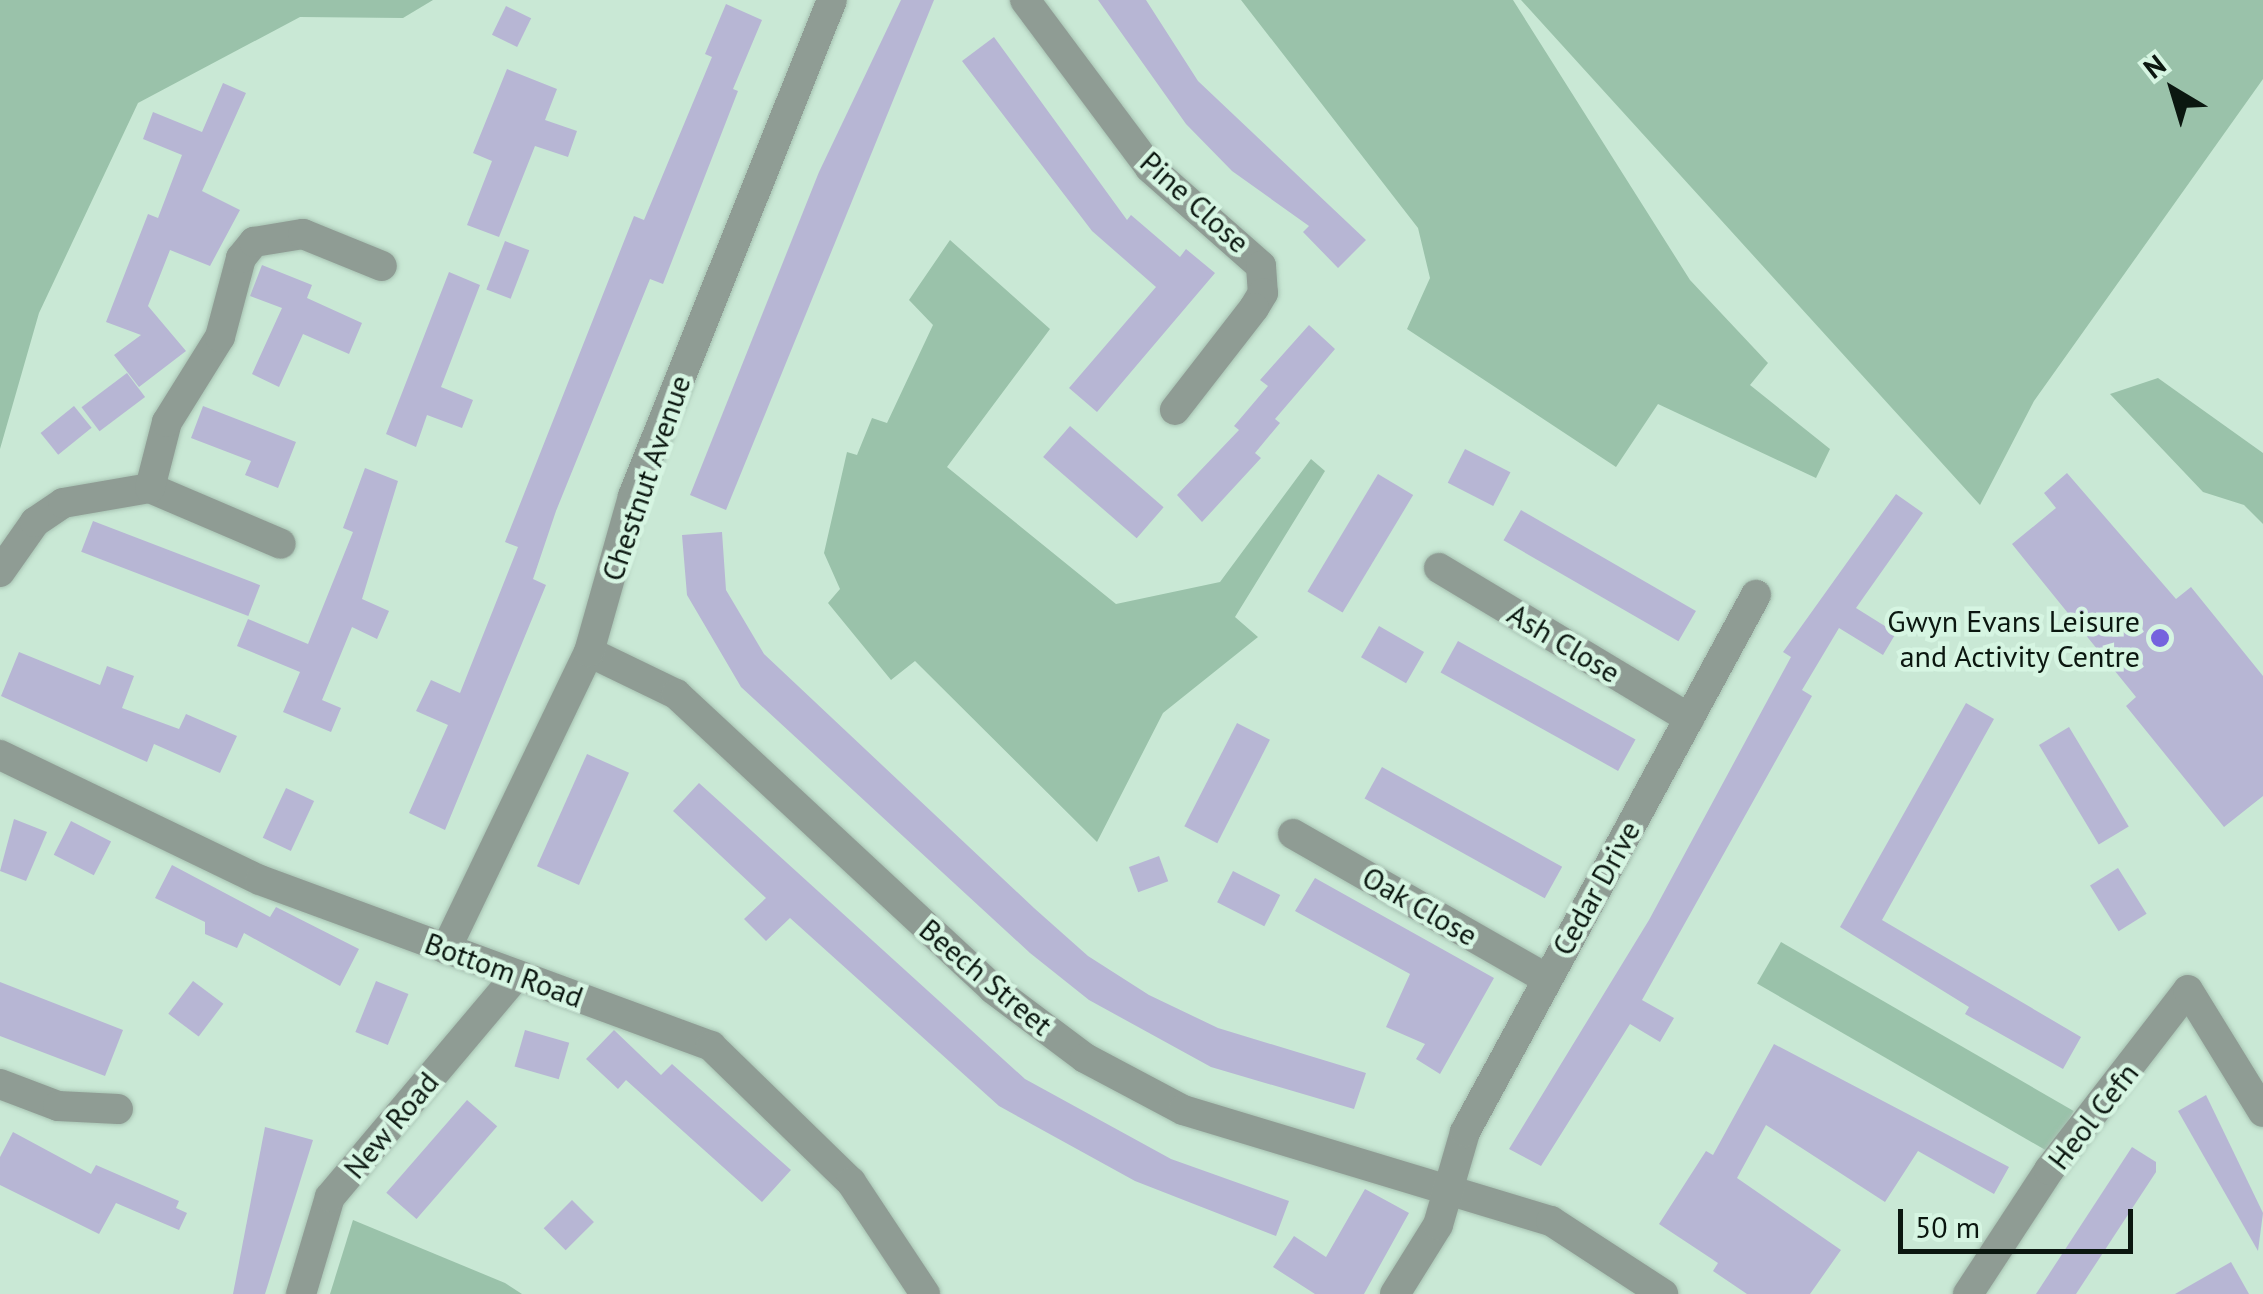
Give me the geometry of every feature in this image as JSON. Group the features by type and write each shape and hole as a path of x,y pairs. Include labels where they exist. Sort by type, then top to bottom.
{"street":[{"name":"Chestnut Avenue","path":"446,949 589,652 633,496 832,0"},
{"name":"Pine Close","path":"1024,0 1150,168 1262,266 1263,293 1254,308 1175,410"},
{"path":"160,492 167,422 220,336 241,258 254,242 303,234 382,266"},
{"path":"0,572 35,522 63,503 160,492 281,544"},
{"name":"Ash Close","path":"1439,568 1689,718"},
{"name":"Cedar Drive","path":"1395,1294 1438,1224 1465,1132 1756,596"},
{"name":"Beech Street","path":"589,652 676,694 993,989 1084,1058 1183,1110 1450,1186 1551,1221 1663,1294"},
{"name":"Bottom Road","path":"0,755 260,880 711,1046 851,1182 925,1294"},
{"name":"Oak Close","path":"1292,834 1546,979"},
{"name":"New Road","path":"301,1294 330,1198 517,975"},
{"name":"Heol Cefn","path":"1968,1294 2050,1170 2188,990 2263,1112"},
{"path":"0,1084 58,1106 118,1109"}],"green space":[{"path":"0,0 433,0 403,18 300,17 138,103 39,313 0,449"},
{"path":"1241,0 1513,0 1690,280 1768,363 1750,385 1830,449 1816,478 1658,404 1616,467 1407,329 1430,278 1418,228"},
{"path":"1521,0 2263,0 2263,79 2034,401 1980,505"},
{"path":"950,240 1050,329 947,467 1116,604 1220,582 1311,459 1325,471 1235,617 1258,637 1163,713 1097,842 915,661 891,680 828,603 840,589 824,553 847,452 857,455 872,418 887,423 933,325 909,300"},
{"path":"2158,378 2263,453 2263,524 2244,505 2203,492 2110,394"},
{"path":"1781,942 2074,1111 2050,1153 1757,984"},
{"path":"353,1220 505,1283 522,1294 330,1294"}],"building":[{"path":"901,0 934,0 726,510 690,495 819,172"},
{"path":"1098,0 1146,0 1198,81 1366,240 1338,268 1303,232 1309,226 1232,171 1186,124"},
{"path":"726,4 762,20 733,89 738,91 663,284 650,279 556,511 533,579 546,585 445,830 409,813 448,725 416,711 431,680 460,693 518,547 505,542 634,216 644,220 712,57 705,54"},
{"path":"506,6 531,18 517,47 492,35"},
{"path":"994,37 1127,220 1131,215 1180,257 1186,249 1215,273 1097,412 1069,388 1156,287 1092,231 962,61"},
{"path":"507,69 557,89 545,120 577,131 568,157 535,146 499,237 467,225 492,161 473,153"},
{"path":"223,83 246,93 202,191 240,210 210,266 170,250 148,306 186,351 139,387 114,355 141,335 106,322 148,214 158,218 182,155 143,139 153,112 202,132"},
{"path":"505,241 529,250 511,299 486,290"},
{"path":"262,265 312,285 307,298 362,323 349,354 303,334 279,387 252,374 282,308 250,296"},
{"path":"449,272 480,285 441,387 473,400 462,428 427,415 416,447 386,434"},
{"path":"1309,325 1335,349 1275,419 1280,423 1255,453 1261,458 1202,522 1177,495 1239,430 1234,426 1268,386 1260,380"},
{"path":"127,373 145,397 100,431 81,407"},
{"path":"74,406 92,428 58,455 41,433"},
{"path":"203,406 296,442 278,488 245,475 251,461 191,438"},
{"path":"1070,426 1164,507 1137,538 1043,457"},
{"path":"1465,449 1510,472 1493,506 1448,483"},
{"path":"365,468 398,481 362,599 389,611 377,639 352,627 322,700 341,708 331,732 283,712 300,672 237,646 248,619 308,644 353,532 343,528"},
{"name":"Gwyn Evans Leisure and Activity Centre","path":"2067,473 2176,599 2191,587 2263,676 2263,796 2224,827 2126,706 2136,697 2012,544 2056,508 2044,493"},
{"path":"1378,474 1413,495 1343,613 1307,591"},
{"path":"1896,494 1923,513 1856,608 1896,633 1883,655 1839,628 1802,690 1812,696 1642,1000 1674,1018 1660,1042 1630,1024 1541,1166 1509,1149 1649,920 1791,657 1783,652"},
{"path":"1521,510 1696,611 1678,641 1504,540"},
{"path":"93,521 260,585 248,616 81,552"},
{"path":"722,532 726,590 764,654 1034,908 1088,956 1149,995 1218,1028 1366,1073 1354,1109 1211,1067 1089,1000 1030,953 741,687 687,595 682,535"},
{"path":"1379,626 1424,652 1406,683 1361,657"},
{"path":"1458,641 1636,739 1618,771 1441,672"},
{"path":"19,652 100,685 107,666 134,676 122,708 179,729 186,714 237,736 220,773 154,744 147,762 1,696"},
{"path":"1966,703 1994,719 1882,920 2081,1037 2063,1069 1965,1014 1969,1007 1840,927"},
{"path":"1237,723 1270,740 1217,843 1184,826"},
{"path":"2069,727 2129,826 2099,844 2039,745"},
{"path":"587,754 629,773 579,885 537,866"},
{"path":"1382,767 1562,867 1545,898 1365,798"},
{"path":"699,783 1025,1079 1171,1159 1289,1201 1276,1236 1135,1181 999,1106 790,918 766,941 744,919 766,898 673,811"},
{"path":"286,788 314,801 291,851 263,838"},
{"path":"14,819 47,832 26,881 0,871"},
{"path":"71,821 111,841 94,875 54,855"},
{"path":"1159,856 1168,881 1138,892 1129,867"},
{"path":"172,865 270,917 276,907 359,949 340,986 244,933 237,948 205,934 205,922 155,898"},
{"path":"2118,868 2147,914 2119,931 2090,885"},
{"path":"1233,871 1280,895 1264,926 1217,902"},
{"path":"1315,878 1494,978 1440,1074 1416,1059 1425,1044 1386,1027 1410,974 1295,911"},
{"path":"193,981 223,1004 199,1037 168,1014"},
{"path":"376,981 408,994 388,1045 355,1032"},
{"path":"0,982 123,1030 105,1076 0,1036"},
{"path":"525,1030 569,1043 559,1079 515,1067"},
{"path":"614,1030 661,1075 672,1064 791,1170 762,1202 626,1080 618,1089 586,1059"},
{"path":"1774,1044 2009,1167 1994,1194 1918,1151 1885,1202 1766,1125 1737,1178 1841,1250 1810,1294 1747,1294 1713,1271 1718,1263 1659,1224 1706,1151 1713,1155"},
{"path":"2206,1095 2263,1213 2258,1251 2178,1111"},
{"path":"467,1100 497,1126 416,1219 386,1193"},
{"path":"265,1127 313,1140 265,1294 233,1294"},
{"path":"13,1132 91,1174 96,1165 179,1201 176,1208 187,1213 179,1230 116,1203 99,1234 0,1185 0,1157"},
{"path":"2132,1147 2156,1162 2156,1172 2076,1294 2036,1294"},
{"path":"1365,1189 1409,1213 1364,1294 1315,1294 1273,1267 1294,1236 1326,1257"},
{"path":"572,1200 594,1222 566,1250 544,1228"},
{"path":"2231,1262 2249,1294 2175,1294"}],"place":[{"name":"Gwyn Evans Leisure and Activity Centre","path":"2160,638"}]}
